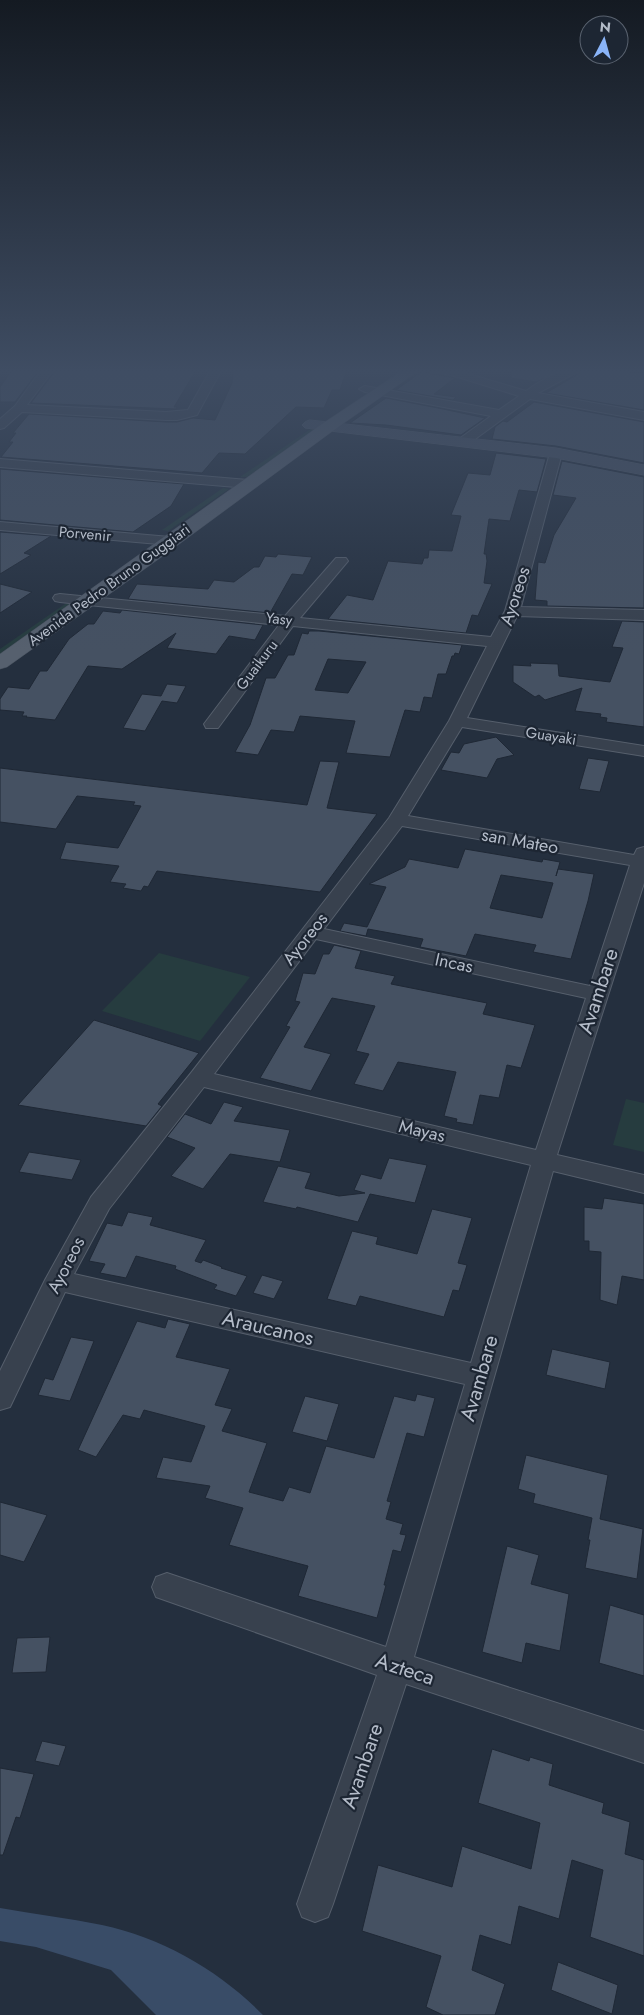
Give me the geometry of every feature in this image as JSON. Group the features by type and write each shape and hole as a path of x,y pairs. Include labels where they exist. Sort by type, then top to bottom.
{"main road":[{"name":"Avenida Pedro Bruno Guggiari","path":"210,494 254,463"},
{"name":"Avenida Pedro Bruno Guggiari","path":"0,663 277,463"},
{"path":"608,463 644,470"},
{"name":"Avenida Pedro Bruno Guggiari","path":"30,620 169,522"}],"street":[{"name":"Ayoreos","path":"0,1399 58,1280 100,1203 199,1078 397,820 457,721 512,611 553,463"},
{"path":"0,464 248,484"},
{"name":"Porvenir","path":"0,526 170,541"},
{"name":"Guaikuru","path":"212,724 290,620 341,561"},
{"name":"Yasy","path":"60,598 498,642"},
{"path":"512,611 644,616"},
{"name":"Guayaki","path":"457,721 644,751"},
{"name":"san Mateo","path":"397,820 643,859"},
{"name":"Avambare","path":"316,1904 396,1666 479,1376 544,1160 597,994 643,859"},
{"name":"Incas","path":"310,932 597,994"},
{"name":"Mayas","path":"199,1078 644,1184"},
{"name":"Araucanos","path":"58,1280 479,1376"},
{"name":"Azteca","path":"167,1586 396,1666 644,1747"}],"green space":[{"path":"261,463 268,463 247,477 240,477"},
{"path":"223,488 229,489 168,531 162,530"},
{"path":"65,604 72,604 0,656 0,649"},
{"path":"159,953 250,977 200,1041 102,1011"},
{"path":"626,1099 644,1103 644,1152 613,1145"}],"water":[{"path":"0,1908 102,1925 147,1938 189,1958 209,1971 228,1984 263,2015 156,2015 111,1970 36,1947 0,1941"}],"building":[{"path":"77,463 210,463 202,473"},
{"path":"493,463 545,463 537,492 519,490 510,521 489,519 484,554 486,554 487,561 484,583 492,584 478,616 472,615 466,633 328,619 347,595 373,600 388,561 422,564 424,558 428,558 429,550 452,551 461,516 451,515 468,473 490,475"},
{"path":"561,463 572,463 644,477 644,608 547,606 547,601 535,600 538,562 545,563 554,535 576,498 553,495"},
{"path":"0,469 184,484 171,506 133,532 0,520"},
{"path":"0,532 51,536 24,553 31,555 0,574"},
{"path":"278,554 312,557 303,575 292,574 270,613 128,599 137,584 208,589 214,580 234,582 254,567 259,567 265,556 276,557"},
{"path":"0,584 32,592 0,613"},
{"path":"122,610 263,625 255,640 229,636 216,654 167,648 176,633 122,669 88,666 55,720 22,716 24,712 0,710 0,699 8,687 29,689 40,671 47,671 69,639 88,624 94,624 103,611 120,613"},
{"path":"622,621 644,622 644,727 606,722 607,718 600,717 601,714 575,711 582,688 545,700 539,695 535,697 513,682 513,665 531,666 530,663 558,664 559,676 610,682 623,648 612,647"},
{"path":"309,631 319,631 462,645 459,654 455,653 452,656 446,674 438,674 432,698 424,697 420,712 405,710 390,757 346,753 355,721 300,716 294,732 271,730 258,755 235,752 250,725 266,678 275,678 288,655 294,655 302,633 308,634","holes":["328,659 366,662 348,693 315,690"]},
{"path":"167,684 186,686 177,703 162,701 145,731 123,728 142,694 161,696"},
{"path":"496,737 514,755 497,759 487,778 441,770 451,752 459,753 464,744"},
{"path":"588,758 609,761 600,792 579,789"},
{"path":"320,761 339,762 327,808 377,814 320,892 157,871 148,887 144,886 141,891 123,888 126,884 110,882 119,866 60,859 66,842 118,848 141,806 133,805 135,802 77,796 56,829 0,822 0,768 307,805"},
{"path":"465,849 542,862 543,859 560,862 558,869 594,874 571,959 533,952 536,945 475,934 466,956 420,947 423,939 368,929 366,936 340,931 344,923 367,927 386,887 369,884 405,867 409,859 458,868","holes":["501,875 553,883 542,918 490,908"]},
{"path":"334,945 361,951 355,968 395,976 391,984 487,1003 483,1014 535,1025 521,1068 507,1065 499,1098 480,1095 473,1125 456,1122 457,1119 444,1116 456,1072 398,1062 383,1091 354,1084 369,1054 356,1051 375,1006 332,998 304,1047 331,1054 311,1091 260,1078 290,1027 286,1026 300,1002 295,1001 303,973 315,974 323,954 329,954"},
{"path":"94,1020 199,1053 158,1104 162,1106 146,1126 18,1105"},
{"path":"224,1102 243,1107 234,1121 290,1130 280,1162 230,1154 203,1189 171,1176 195,1148 167,1137 185,1114 211,1124"},
{"path":"29,1152 81,1160 72,1180 19,1172"},
{"path":"389,1158 427,1165 415,1203 370,1194 358,1222 297,1207 296,1209 263,1202 278,1166 311,1173 305,1188 339,1196 365,1193 354,1190 361,1174 381,1179"},
{"path":"604,1198 644,1204 644,1280 622,1276 617,1305 600,1300 601,1252 589,1251 589,1241 584,1241 584,1207 602,1209"},
{"path":"432,1209 472,1218 458,1263 467,1265 459,1291 453,1290 444,1317 360,1296 356,1306 327,1299 352,1231 378,1237 376,1244 417,1254"},
{"path":"128,1212 153,1217 150,1225 206,1240 195,1261 201,1263 203,1260 247,1276 236,1296 214,1289 217,1285 175,1269 176,1266 136,1256 126,1278 100,1273 105,1264 89,1261 107,1223 122,1226"},
{"path":"262,1275 283,1281 274,1299 253,1293"},
{"path":"168,1319 190,1324 176,1357 230,1369 215,1405 232,1409 222,1431 267,1443 249,1492 283,1501 289,1487 310,1493 326,1446 374,1458 394,1396 415,1401 417,1394 435,1398 424,1437 407,1433 387,1501 391,1502 386,1519 403,1524 400,1534 406,1535 401,1552 393,1550 377,1618 298,1596 308,1566 229,1545 243,1508 205,1498 210,1486 156,1478 163,1457 191,1462 205,1426 144,1410 140,1419 123,1415 96,1457 78,1450 137,1321 165,1328"},
{"path":"71,1337 94,1341 70,1401 38,1395 45,1378 53,1380"},
{"path":"552,1349 610,1362 605,1389 546,1375"},
{"path":"305,1396 339,1404 327,1441 292,1432"},
{"path":"526,1455 608,1475 600,1519 643,1529 637,1579 585,1568 592,1518 533,1503 535,1494 518,1489"},
{"path":"0,1502 47,1515 24,1562 0,1555"},
{"path":"507,1546 539,1555 531,1584 569,1594 560,1651 526,1643 522,1663 482,1652"},
{"path":"610,1605 644,1615 644,1676 599,1663"},
{"path":"50,1637 46,1672 12,1673 17,1638"},
{"path":"42,1741 66,1746 59,1766 35,1761"},
{"path":"492,1749 529,1761 530,1757 553,1764 549,1785 604,1803 602,1813 630,1822 625,1854 644,1860 644,1956 590,1937 603,1870 572,1860 559,1919 519,1906 511,1945 480,1935 472,1970 505,1984 495,2015 443,2015 426,2007 441,1956 362,1931 378,1865 452,1887 462,1846 531,1869 540,1823 478,1803"},
{"path":"0,1768 34,1774 20,1818 16,1817 3,1855 0,1855"},
{"path":"558,1962 618,1985 612,2014 551,1990"}]}
